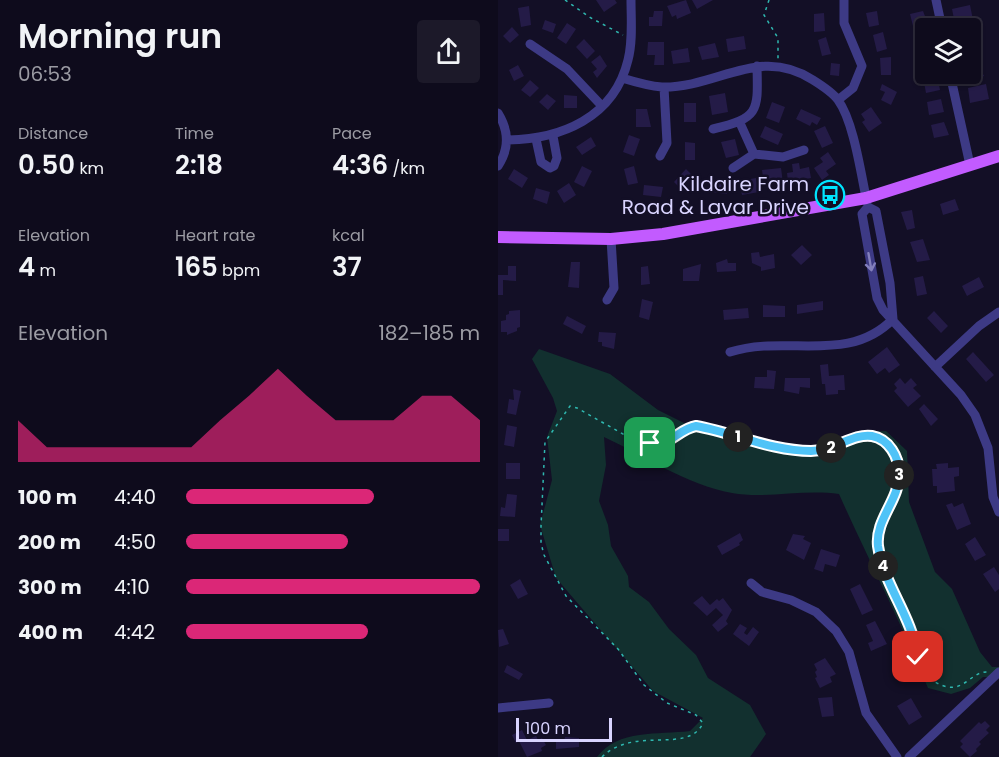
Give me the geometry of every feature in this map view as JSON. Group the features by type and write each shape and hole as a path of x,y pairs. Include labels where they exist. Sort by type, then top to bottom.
{"main road":[{"path":"498,237 611,239 663,234 867,202 999,156"}],"street":[{"path":"508,140 536,140 553,136 584,121 602,105 622,78 628,60 631,0"},
{"path":"838,100 853,88 862,66 844,23 844,0"},
{"path":"936,0 940,18"},
{"path":"530,44 567,69 602,105"},
{"path":"622,78 664,87 696,82 757,66 775,65 798,70 838,100 850,129 867,202 876,211 890,283 893,319"},
{"path":"713,129 740,123 750,116 756,105 757,66"},
{"path":"952,84 970,165"},
{"path":"660,156 667,143 664,87"},
{"path":"498,112 506,127 508,140 505,154 498,166"},
{"path":"740,123 754,154"},
{"path":"536,140 541,162 550,168 557,158 553,136"},
{"path":"733,168 754,154 783,157 804,150"},
{"path":"867,202 862,214 879,304 969,405 981,427 988,448 993,497 999,512"},
{"path":"607,300 614,288 611,239"},
{"path":"935,367 979,326 999,312"},
{"path":"730,352 763,344 853,344 871,337 893,319"},
{"path":"751,583 762,592 791,600 816,612 836,631 849,652 867,713 897,757"},
{"path":"909,757 996,673"},
{"path":"498,708 549,703"}],"path":[{"path":"565,0 614,32 631,34"},
{"path":"769,0 764,15 778,38 780,55 775,65"},
{"path":"602,757 613,748 636,740 687,738 699,732 703,723 696,715 667,703 644,686 618,649 566,596 544,555 541,526 545,442 570,406 623,434 657,445 696,426 764,446 810,451 834,448 860,436 878,438 894,452 900,472 897,489 880,525 878,543 880,560 915,633 921,667 935,682 952,688 968,683 980,673 996,673"}],"green space":[{"path":"539,349 610,374 658,410 706,434 755,443 810,447 861,432 886,431 907,451 909,502 935,572 952,589 980,652 992,667 999,667 999,677 983,677 970,688 951,694 928,688 839,494 745,495 715,489 683,477 604,437 606,465 599,501 608,525 611,546 628,576 629,587 649,602 669,629 696,655 708,678 750,705 766,734 750,757 597,757 606,748 627,738 690,731 703,718 653,691 556,578 540,525 552,480 547,437 557,411 553,398 532,359"}],"building":[{"path":"596,0 615,0 617,3 604,12"},
{"path":"686,0 691,13 677,19 676,15 672,17 667,6"},
{"path":"692,0 713,0 697,9"},
{"path":"970,5 973,18 954,18 952,9"},
{"path":"529,6 531,25 521,27 518,8"},
{"path":"654,11 663,11 662,26 649,26 649,17 653,17"},
{"path":"877,11 879,25 869,27 866,13"},
{"path":"923,11 926,18 915,18 915,26 913,26 910,14"},
{"path":"824,13 825,31 814,32 814,14"},
{"path":"545,20 556,24 553,33 542,29"},
{"path":"567,23 576,29 566,44 557,38"},
{"path":"512,27 519,35 510,43 503,36"},
{"path":"883,32 887,49 877,52 873,35"},
{"path":"744,36 746,49 728,52 726,39"},
{"path":"826,37 831,54 822,56 818,40"},
{"path":"584,39 595,51 587,59 576,47"},
{"path":"648,42 664,42 664,65 654,65 655,55 647,55"},
{"path":"715,43 719,57 702,60 698,47"},
{"path":"688,48 690,62 673,64 671,51"},
{"path":"600,55 607,66 597,78 593,72 597,69 591,62"},
{"path":"891,57 891,75 881,75 880,58"},
{"path":"831,63 840,64 839,76 830,75"},
{"path":"518,65 524,76 514,81 509,70"},
{"path":"530,80 539,88 530,97 521,90"},
{"path":"882,84 897,92 891,105 881,100 885,92 880,90"},
{"path":"924,84 939,84 940,90 926,93"},
{"path":"986,84 989,99 970,103 968,88"},
{"path":"725,93 728,112 712,115 709,96"},
{"path":"547,94 556,101 548,110 539,102"},
{"path":"564,95 577,96 577,108 564,108"},
{"path":"941,99 944,112 929,115 927,102"},
{"path":"772,102 785,107 779,123 766,118"},
{"path":"684,103 696,103 696,122 684,122"},
{"path":"871,107 882,123 869,132 862,122 865,120 861,114"},
{"path":"636,109 647,109 651,127 636,127"},
{"path":"801,109 821,118 817,125 812,122 810,126 796,119"},
{"path":"944,122 949,135 934,138 931,125"},
{"path":"765,126 783,134 778,145 760,137"},
{"path":"825,126 833,143 822,148 814,131"},
{"path":"629,135 640,139 634,156 623,152"},
{"path":"591,137 596,146 582,155 576,147"},
{"path":"735,139 739,155 726,158 721,142"},
{"path":"685,142 695,143 695,160 685,160"},
{"path":"828,152 836,164 826,171 829,175 822,180 814,168 823,162 820,158"},
{"path":"799,163 800,169 809,167 811,178 788,182 787,173 793,172 792,164"},
{"path":"582,166 592,171 584,187 574,182"},
{"path":"634,166 638,183 628,185 624,169"},
{"path":"781,168 783,183 764,185 762,170"},
{"path":"514,169 528,178 522,188 508,179"},
{"path":"686,169 693,176 681,189 674,182"},
{"path":"756,178 759,192 742,195 739,181"},
{"path":"712,179 729,181 727,194 711,192"},
{"path":"569,183 576,195 564,203 557,191"},
{"path":"644,185 663,187 661,197 643,195"},
{"path":"536,188 550,192 547,204 533,199"},
{"path":"955,199 959,210 943,215 940,204"},
{"path":"912,210 915,228 907,230 901,212"},
{"path":"923,239 930,260 917,262 910,242"},
{"path":"802,245 812,255 801,265 791,255"},
{"path":"759,252 760,257 774,254 775,268 761,271 761,267 752,263 751,253"},
{"path":"727,259 728,263 736,263 736,271 717,272 716,263"},
{"path":"571,262 580,262 579,288 568,287"},
{"path":"701,264 699,281 683,281 683,269"},
{"path":"508,266 516,266 516,281 503,280 503,295 498,295 498,275 508,275"},
{"path":"648,266 650,284 641,285 641,267"},
{"path":"923,276 927,294 917,296 914,278"},
{"path":"979,277 984,287 967,296 962,286"},
{"path":"642,299 653,302 649,320 639,317"},
{"path":"823,301 823,310 797,314 797,305"},
{"path":"763,305 785,306 785,317 763,317"},
{"path":"748,308 749,318 724,320 723,310"},
{"path":"520,310 520,327 517,331 507,335 507,332 501,332 501,321 506,320 509,311"},
{"path":"934,311 948,326 941,333 927,318"},
{"path":"567,316 586,326 582,334 563,324"},
{"path":"599,332 616,333 614,349 602,346 602,342 598,342"},
{"path":"887,347 900,365 889,373 885,368 877,374 868,362"},
{"path":"973,352 994,375 986,382 966,359"},
{"path":"828,364 829,376 844,375 845,390 838,390 838,394 826,395 825,384 822,384 820,365"},
{"path":"767,370 776,371 774,389 754,388 755,377 767,377"},
{"path":"785,378 810,378 810,388 800,387 799,394 784,391"},
{"path":"900,378 905,384 911,378 917,385 913,388 921,396 908,407 894,391 897,388 894,384"},
{"path":"513,389 521,391 516,415 507,413 509,399 514,400"},
{"path":"924,404 938,419 931,426 919,409"},
{"path":"507,425 517,427 514,447 504,445"},
{"path":"506,463 520,463 520,479 506,479"},
{"path":"948,463 948,468 959,467 959,476 954,477 955,491 937,493 937,486 933,486 932,469 937,469 936,464"},
{"path":"507,494 517,495 515,517 500,516 501,507 505,508"},
{"path":"952,503 954,507 963,503 971,524 957,530 946,505"},
{"path":"498,529 509,529 509,541 498,541"},
{"path":"740,533 743,540 739,543 740,545 722,555 717,546"},
{"path":"793,534 805,536 803,539 811,543 804,560 786,550"},
{"path":"975,537 986,555 975,561 965,544"},
{"path":"821,549 840,555 836,567 825,564 823,572 814,569"},
{"path":"994,567 999,575 999,589 995,592 983,574"},
{"path":"520,579 528,594 518,599 510,585"},
{"path":"860,584 873,610 862,615 850,589"},
{"path":"702,596 710,605 717,599 719,601 723,598 732,610 726,621 728,624 718,632 712,625 723,615 716,608 707,616 693,603"},
{"path":"875,621 887,644 871,651 868,643 873,641 866,625"},
{"path":"740,624 747,628 744,633 747,635 753,627 759,632 749,646 733,634"},
{"path":"503,629 509,644 499,647 498,630"},
{"path":"825,658 836,674 830,677 832,682 820,688 815,678 817,670 814,664"},
{"path":"507,665 523,674 519,680 504,672"},
{"path":"832,697 834,716 822,717 818,698"},
{"path":"911,698 922,717 909,725 897,706"},
{"path":"985,721 990,726 986,730 989,733 979,742 981,744 976,749 977,751 970,757 960,747 963,744 960,741 979,722 981,724"},
{"path":"522,730 527,740 536,736 538,740 542,738 546,745 541,748 542,751 527,757 519,741 516,743 512,735"},
{"path":"565,737 579,738 579,747 556,749 556,741 564,741"}],"place":[{"name":"Kildaire Farm Road & Lavar Drive","path":"830,195"}],"route":[{"path":"650,443 663,444 690,427 696,426 732,437 740,437 764,446 810,451 834,448 860,436 878,438 890,447 897,458 900,472 897,489 880,525 878,535 880,560 915,633 918,657"}]}
